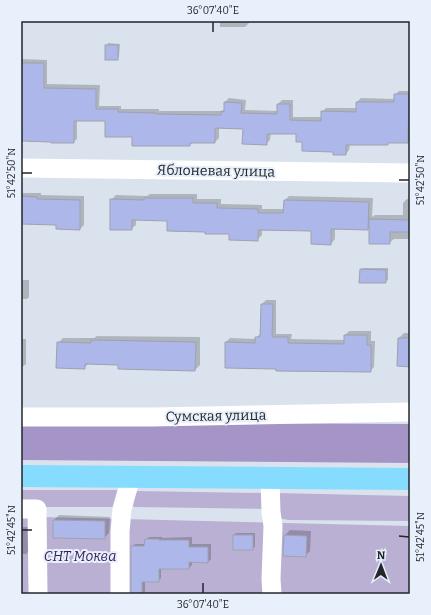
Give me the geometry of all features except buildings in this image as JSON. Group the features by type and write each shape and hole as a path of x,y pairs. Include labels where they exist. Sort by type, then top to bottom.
{"main road":[{"path":"21,476 410,480"}],"street":[{"name":"Яблоневая улица","path":"21,168 410,173"},
{"name":"Сумская улица","path":"21,417 152,417 410,412"},
{"path":"120,594 120,532 122,509 131,477"},
{"path":"270,478 273,526 272,589"},
{"path":"21,509 37,509 38,594"}],"green space":[{"path":"21,490 118,490 118,507 21,507"},
{"path":"137,491 263,493 267,509 134,507 131,504"},
{"path":"276,493 410,496 410,521 289,520 277,518"},
{"name":"СНТ Моква","path":"42,517 410,526 410,594 21,594 21,518"}],"shaded area":[{"path":"21,422 410,424 410,463 21,460"}]}
